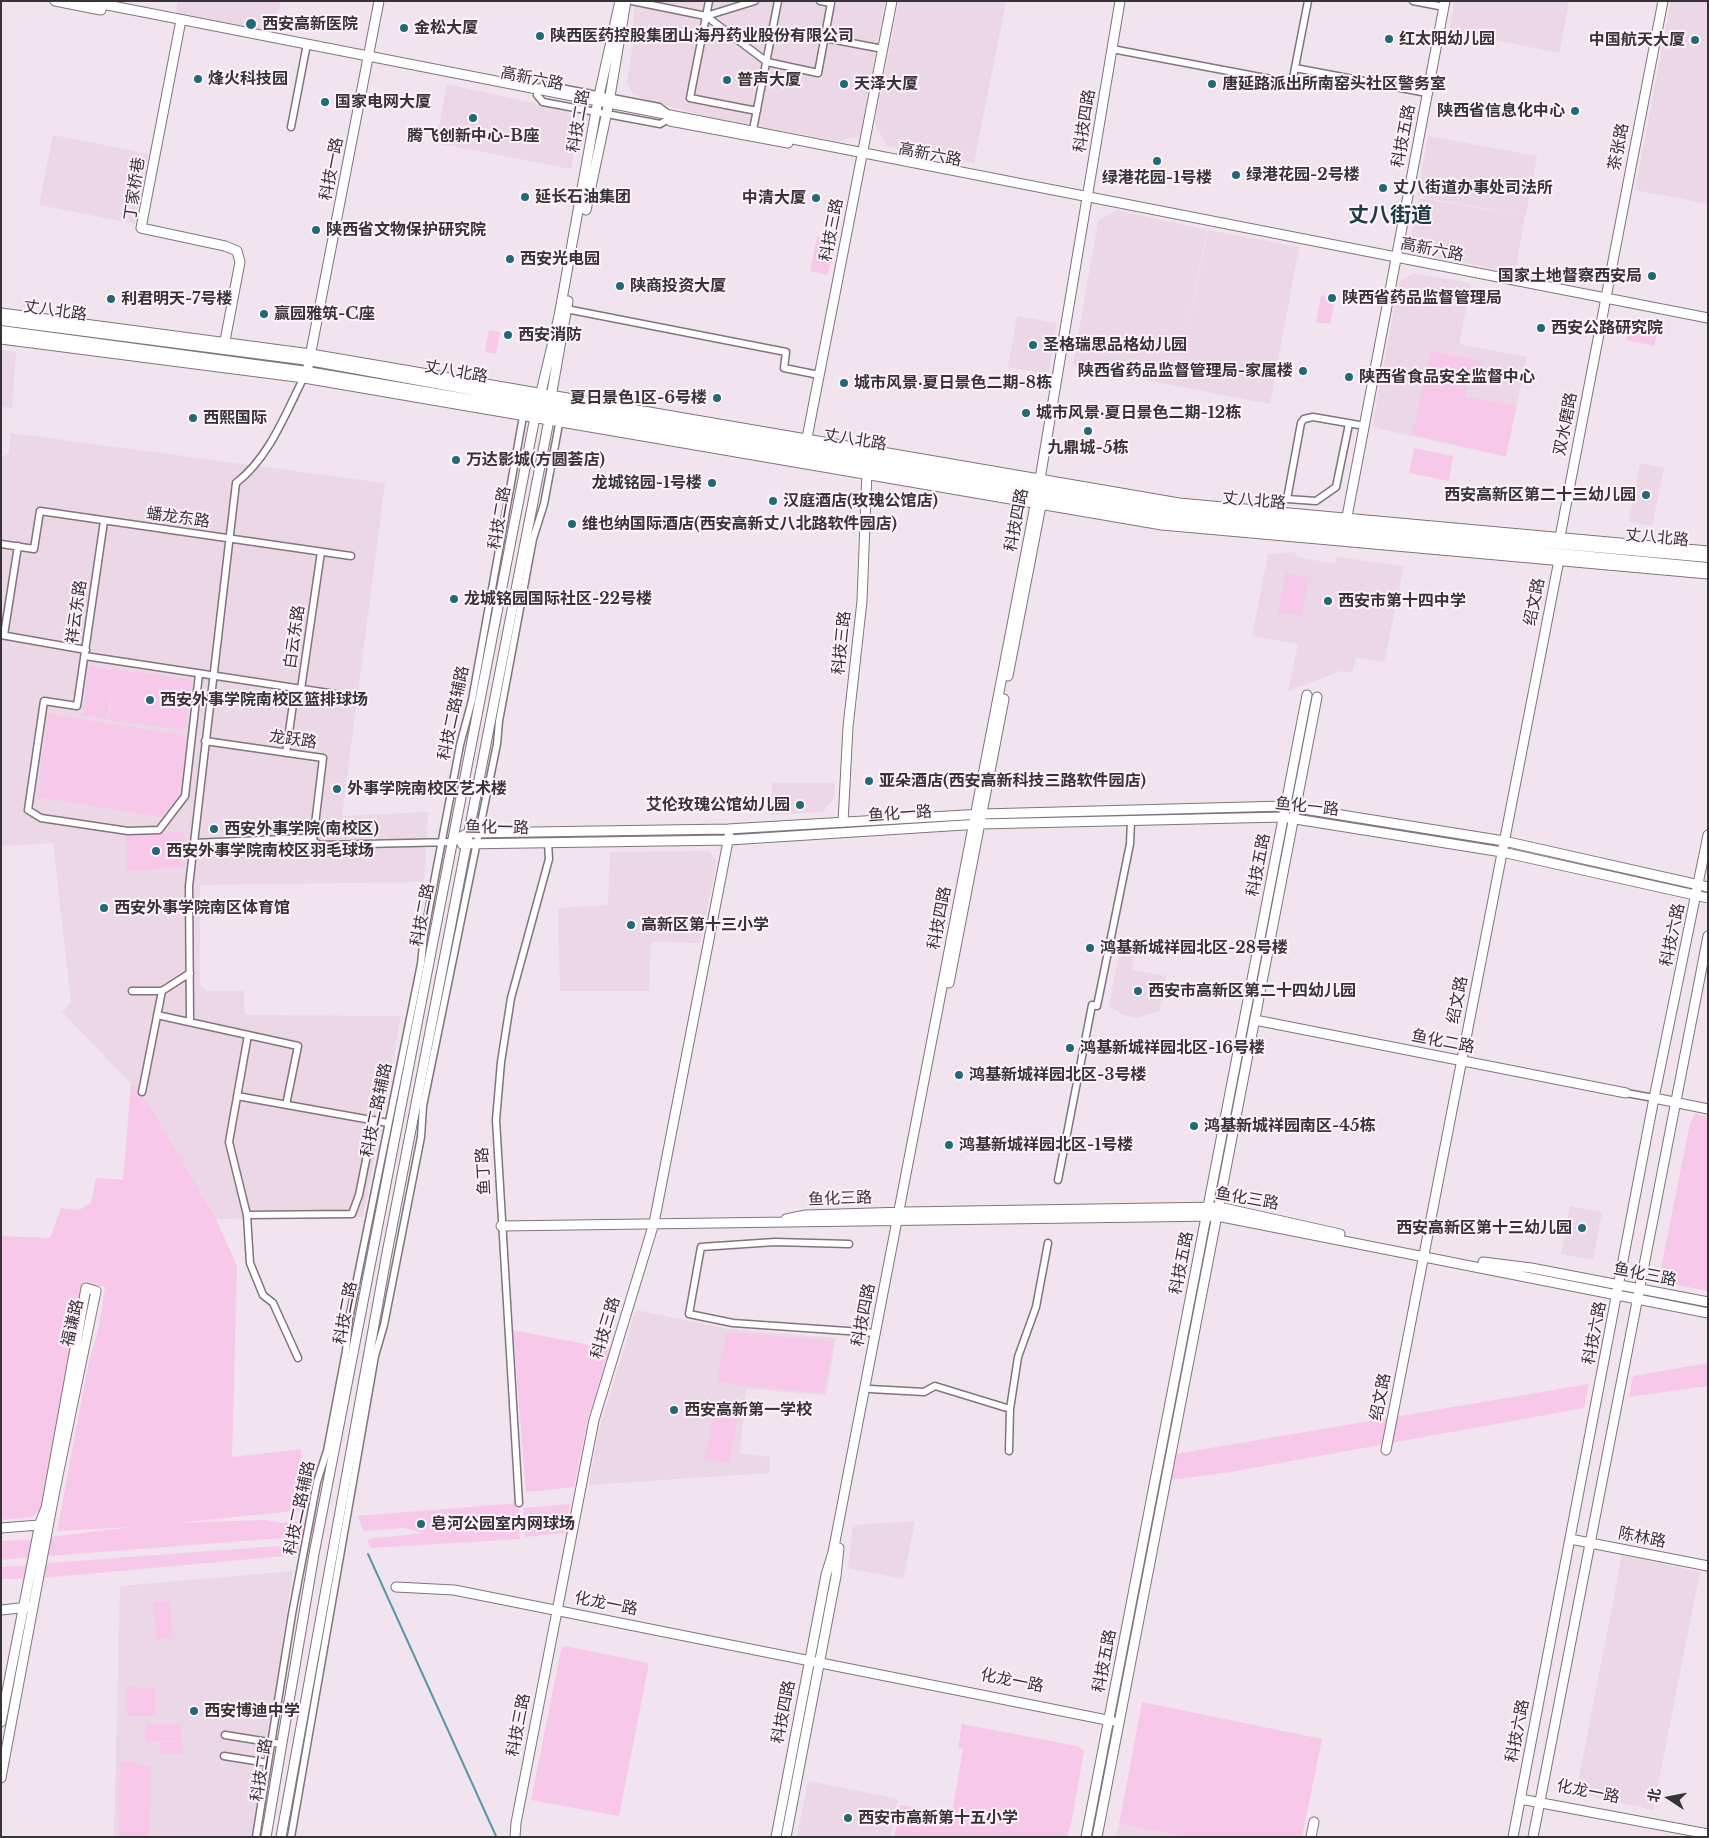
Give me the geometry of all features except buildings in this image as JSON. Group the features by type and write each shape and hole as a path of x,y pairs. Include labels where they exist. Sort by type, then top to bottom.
{"main road":[{"name":"丈八北路","path":"1,320 225,345 310,357 547,406 804,452 1043,483 1171,509 1345,529 1559,549 1708,568"},
{"name":"丈八北路","path":"1,331 305,375 524,412 547,406"},
{"name":"丈八北路","path":"804,452 867,471 1039,501 1190,520 1345,529"},
{"name":"丈八北路","path":"1559,549 1708,557"}],"street":[{"name":"高新六路","path":"55,1 368,59 1708,318"},
{"name":"高新六路","path":"87,1 306,50 368,59"},
{"name":"科技一路","path":"305,375 379,1"},
{"name":"科技二路","path":"266,1837 314,1554 452,842 547,406 559,316 598,104 620,1"},
{"name":"科技二路","path":"281,1837 387,1253 466,844 547,406 608,106 626,1"},
{"path":"632,1 706,16 767,62 818,73 831,3 820,1"},
{"path":"709,1 690,98 756,111"},
{"path":"706,16 755,1"},
{"path":"752,133 778,1"},
{"name":"科技三路","path":"804,452 892,1"},
{"name":"科技四路","path":"786,1837 807,1699 810,1660 820,1634 839,1547 1043,483 1114,49 1120,1"},
{"name":"科技四路","path":"1114,49 1125,1"},
{"path":"1114,49 1292,83 1308,1"},
{"path":"1413,1 1445,4"},
{"name":"茶张路","path":"1605,299 1663,1"},
{"name":"科技五路","path":"1345,529 1445,4"},
{"name":"丁家桥巷","path":"180,23 141,228 225,246 237,251 240,262 225,345"},
{"path":"825,38 883,49"},
{"path":"291,126 306,50"},
{"path":"1295,68 1427,94"},
{"name":"双水磨路","path":"1559,549 1605,299"},
{"path":"566,309 786,352 784,368 819,375"},
{"path":"1,313 225,345"},
{"path":"1,339 305,375 262,458 248,474 236,483 189,886 190,1021"},
{"path":"291,1837 373,1365 384,1325 420,1137 423,1106 477,844 530,558 544,504 547,406 804,452"},
{"name":"科技二路辅路","path":"256,1837 301,1567 317,1482 327,1451 346,1351 349,1319 421,964 424,935 441,842 476,681 524,412"},
{"path":"1349,424 1336,487 1316,501 1287,499 1300,423 1304,419 1313,416 1365,426"},
{"name":"科技三路","path":"842,822 848,727 862,601 867,471"},
{"name":"蟠龙东路","path":"18,546 34,549 40,511 351,556"},
{"name":"祥云东路","path":"104,521 77,706 44,701 28,810 41,818 128,831 159,830 185,796 199,674"},
{"path":"1345,529 1559,549 1708,574"},
{"path":"1,544 18,546 3,635 85,653 199,674 335,694"},
{"path":"1559,549 1708,551"},
{"name":"绍文路","path":"1386,1450 1559,549"},
{"name":"白云东路","path":"286,753 294,697 301,689 321,552"},
{"name":"科技五路","path":"1086,1837 1307,695"},
{"name":"科技五路","path":"1097,1837 1317,697"},
{"name":"龙跃路","path":"205,741 323,758 313,841"},
{"path":"1295,756 1305,758"},
{"name":"鱼化一路","path":"452,842 468,833 728,829 979,814 1285,806 1504,841 1708,887"},
{"name":"鱼化一路","path":"452,842 477,844 729,840 977,825 1283,817 1502,852 1708,898"},
{"path":"1058,1180 1092,1006 1096,1006 1130,844 1131,821"},
{"name":"科技三路","path":"515,1837 516,1823 594,1420 654,1223 729,840 728,829"},
{"name":"科技六路","path":"1513,1837 1620,1285 1654,1098 1708,835"},
{"path":"194,843 307,838 320,845 452,842"},
{"name":"鱼丁路","path":"518,1503 496,1148 501,1062 511,998 549,859 548,843"},
{"name":"科技六路","path":"1533,1837 1674,1102 1708,936"},
{"path":"132,991 162,991 190,973"},
{"path":"142,1092 162,991"},
{"path":"158,1015 298,1046 286,1105"},
{"name":"鱼化二路","path":"1255,1020 1626,1093"},
{"path":"248,1035 229,1142 247,1215 250,1263 263,1295 273,1303 298,1358"},
{"path":"1626,1093 1708,1109"},
{"path":"237,1096 388,1123"},
{"path":"247,1215 352,1214 359,1195 374,1120"},
{"path":"1218,1156 1228,1158"},
{"name":"鱼化三路","path":"901,1217 1219,1206 1424,1253 1708,1313"},
{"name":"鱼化三路","path":"501,1226 774,1221 806,1215 901,1217 1217,1216 1424,1253 1638,1288 1708,1302"},
{"name":"科技四路","path":"776,1837 807,1699 819,1661 820,1634 876,1333 901,1217"},
{"path":"849,1244 775,1242 701,1247 689,1314 733,1323 876,1333"},
{"path":"1009,1451 1010,1408 1018,1357 1036,1307 1048,1243"},
{"path":"1196,1269 1206,1272"},
{"name":"福谦路","path":"1,1722 39,1525 46,1508 79,1337 79,1322 86,1288 96,1291 84,1338 1,1778"},
{"path":"870,1389 924,1392 935,1386 1010,1408"},
{"path":"1,1528 39,1525"},
{"name":"陈林路","path":"1570,1539 1708,1566"},
{"name":"化龙一路","path":"396,1587 454,1590 1120,1719"},
{"path":"1,1610 34,1606"},
{"path":"225,1735 281,1744"},
{"path":"224,1756 268,1763"},
{"name":"化龙一路","path":"1521,1797 1704,1835"},
{"path":"1311,1837 1314,1822"}],"shaded area":[{"name":"西安高新医院","path":"178,1 281,1 274,34 176,14"},
{"path":"634,1 885,1 860,136 837,141 704,116 642,99 633,93 627,84 633,43"},
{"path":"899,1 1006,1 974,163 887,146 875,124"},
{"path":"1455,1 1569,1 1559,53 1449,31"},
{"path":"1671,1 1708,1 1708,204 1635,190"},
{"path":"447,84 566,110 579,128 571,169 436,143"},
{"path":"53,135 149,154 135,224 39,205"},
{"path":"1428,136 1537,156 1526,216 1417,196"},
{"path":"1419,198 1525,216 1515,273 1415,253 1409,244"},
{"path":"1116,210 1207,230 1179,372 1208,230 1299,247 1270,404 1073,366 1098,221"},
{"path":"817,237 835,240 828,275 810,271"},
{"path":"1413,273 1471,283 1459,344 1527,357 1506,457 1372,427 1399,282"},
{"path":"1321,295 1335,298 1330,324 1316,322"},
{"name":"圣格瑞思品格幼儿园","path":"1017,316 1057,323 1048,375 1008,367"},
{"path":"1629,324 1658,329 1654,346 1626,340"},
{"path":"489,330 500,332 496,354 485,352"},
{"path":"1,350 16,352 12,408 1,407"},
{"path":"1431,351 1482,361 1479,377 1427,367"},
{"path":"1424,379 1467,387 1465,397 1516,406 1506,456 1410,434 1415,423"},
{"name":"西安外事学院(南校区)","path":"11,433 385,483 342,816 428,812 424,882 200,885 200,985 206,991 244,991 244,1011 247,1015 401,1016 363,1217 216,1219 146,1099 62,1012 71,1002 53,843 1,846 1,457 9,454"},
{"path":"1414,448 1453,456 1449,481 1409,473"},
{"name":"西安高新区第二十三幼儿园","path":"1640,463 1664,468 1652,526 1629,521"},
{"name":"西安市第十四中学","path":"1294,552 1298,557 1335,564 1337,557 1404,566 1384,662 1356,657 1352,673 1341,671 1288,691 1298,644 1252,636 1268,554"},
{"path":"1286,573 1309,578 1301,616 1278,612"},
{"name":"西安外事学院南校区篮排球场","path":"90,666 192,680 185,730 109,720 114,678 107,719 82,715"},
{"path":"48,714 187,736 180,796 161,817 37,797"},
{"name":"艾伦玫瑰公馆幼儿园","path":"772,783 834,783 835,797 823,812 771,815"},
{"name":"西安外事学院南校区羽毛球场","path":"184,832 185,867 127,871 126,835"},
{"name":"高新区第十三小学","path":"709,851 717,861 700,943 651,942 649,991 560,991 558,908 608,905 610,852"},
{"name":"西安市高新区第二十四幼儿园","path":"1119,953 1134,956 1132,970 1166,976 1159,1011 1138,1018 1123,1015 1109,1006"},
{"path":"131,1083 146,1099 216,1219 237,1266 232,1457 301,1449 304,1510 176,1523 266,1520 281,1523 317,1519 321,1535 36,1557 40,1538 133,1527 57,1531 89,1361 98,1332 105,1287 84,1281 40,1510 32,1517 1,1520 1,1236 50,1238 61,1208 79,1210 91,1203 96,1178 123,1180"},
{"path":"1695,1114 1708,1117 1708,1291 1667,1283 1661,1280 1660,1273 1690,1123"},
{"name":"西安高新区第十三幼儿园","path":"1570,1206 1602,1212 1593,1260 1561,1254"},
{"name":"西安高新第一学校","path":"636,1310 729,1329 836,1338 826,1395 746,1389 740,1453 770,1457 769,1473 589,1485 600,1426"},
{"path":"513,1330 610,1349 589,1415 574,1487 526,1492"},
{"path":"727,1332 834,1341 823,1393 746,1386 717,1381"},
{"path":"1708,1363 1708,1386 1629,1397 1633,1376"},
{"path":"1589,1384 1584,1408 1231,1472 1170,1480 1175,1454"},
{"path":"714,1415 737,1419 729,1463 705,1459"},
{"path":"519,1503 519,1519 469,1523 467,1529 519,1525 520,1539 371,1548 367,1539 425,1533 404,1528 364,1531 357,1516"},
{"path":"570,1504 568,1515 524,1518 524,1508"},
{"path":"567,1521 565,1533 525,1537 525,1525"},
{"path":"915,1521 903,1579 848,1568 853,1525"},
{"path":"35,1539 31,1557 1,1560 1,1541"},
{"path":"320,1543 318,1553 31,1579 35,1564"},
{"path":"1622,1555 1700,1572 1653,1810 1576,1793"},
{"path":"30,1565 27,1579 1,1579 1,1567"},
{"name":"西安博迪中学","path":"293,1571 253,1837 114,1837 120,1586"},
{"path":"170,1601 172,1638 156,1639 154,1602"},
{"path":"565,1646 649,1663 619,1816 531,1800 561,1650"},
{"path":"127,1687 155,1688 155,1716 127,1716"},
{"path":"1142,1702 1322,1739 1302,1837 1188,1837 1119,1824"},
{"path":"181,1723 181,1741 146,1741 146,1724"},
{"path":"962,1724 1077,1746 1084,1751 1072,1820 1067,1837 894,1837 900,1805 952,1813 963,1749 958,1748"},
{"path":"160,1742 182,1742 182,1754 160,1754"},
{"path":"120,1761 137,1761 137,1766 150,1766 149,1837 119,1837"},
{"name":"西安市高新第十五小学","path":"808,1781 898,1799 891,1837 797,1837"},
{"path":"1119,1824 1188,1837 1116,1837"}],"waterway":[{"path":"368,1554 496,1836"}],"place":[{"name":"西安高新医院","path":"251,24"},
{"name":"金松大厦","path":"404,28"},
{"name":"陕西医药控股集团山海丹药业股份有限公司","path":"540,36"},
{"name":"红太阳幼儿园","path":"1389,39"},
{"name":"中国航天大厦","path":"1695,40"},
{"name":"烽火科技园","path":"198,79"},
{"name":"普声大厦","path":"727,80"},
{"name":"天泽大厦","path":"844,84"},
{"name":"唐延路派出所南窑头社区警务室","path":"1212,84"},
{"name":"国家电网大厦","path":"325,102"},
{"name":"陕西省信息化中心","path":"1575,111"},
{"name":"腾飞创新中心-B座","path":"473,118"},
{"name":"绿港花园-1号楼","path":"1157,161"},
{"name":"绿港花园-2号楼","path":"1236,175"},
{"name":"丈八街道办事处司法所","path":"1383,188"},
{"name":"延长石油集团","path":"525,197"},
{"name":"中清大厦","path":"816,198"},
{"name":"陕西省文物保护研究院","path":"316,230"},
{"name":"西安光电园","path":"510,259"},
{"name":"国家土地督察西安局","path":"1652,276"},
{"name":"陕商投资大厦","path":"620,286"},
{"name":"陕西省药品监督管理局","path":"1332,298"},
{"name":"利君明天-7号楼","path":"111,299"},
{"name":"赢园雅筑-C座","path":"264,314"},
{"name":"西安公路研究院","path":"1541,328"},
{"name":"西安消防","path":"508,335"},
{"name":"圣格瑞思品格幼儿园","path":"1033,345"},
{"name":"陕西省药品监督管理局-家属楼","path":"1303,371"},
{"name":"陕西省食品安全监督中心","path":"1349,377"},
{"name":"城市风景·夏日景色二期-8栋","path":"844,383"},
{"name":"夏日景色1区-6号楼","path":"717,398"},
{"name":"城市风景·夏日景色二期-12栋","path":"1026,413"},
{"name":"西熙国际","path":"193,418"},
{"name":"九鼎城-5栋","path":"1088,431"},
{"name":"万达影城(方圆荟店)","path":"456,460"},
{"name":"龙城铭园-1号楼","path":"712,483"},
{"name":"西安高新区第二十三幼儿园","path":"1646,495"},
{"name":"汉庭酒店(玫瑰公馆店)","path":"773,501"},
{"name":"维也纳国际酒店(西安高新丈八北路软件园店)","path":"572,524"},
{"name":"龙城铭园国际社区-22号楼","path":"454,599"},
{"name":"西安市第十四中学","path":"1328,601"},
{"name":"西安外事学院南校区篮排球场","path":"150,700"},
{"name":"亚朵酒店(西安高新科技三路软件园店)","path":"869,781"},
{"name":"外事学院南校区艺术楼","path":"337,789"},
{"name":"艾伦玫瑰公馆幼儿园","path":"800,805"},
{"name":"西安外事学院(南校区)","path":"214,829"},
{"name":"西安外事学院南校区羽毛球场","path":"156,851"},
{"name":"西安外事学院南区体育馆","path":"104,908"},
{"name":"高新区第十三小学","path":"631,925"},
{"name":"鸿基新城祥园北区-28号楼","path":"1090,948"},
{"name":"西安市高新区第二十四幼儿园","path":"1138,991"},
{"name":"鸿基新城祥园北区-16号楼","path":"1070,1048"},
{"name":"鸿基新城祥园北区-3号楼","path":"959,1075"},
{"name":"鸿基新城祥园南区-45栋","path":"1194,1126"},
{"name":"鸿基新城祥园北区-1号楼","path":"949,1145"},
{"name":"西安高新区第十三幼儿园","path":"1582,1228"},
{"name":"西安高新第一学校","path":"674,1410"},
{"name":"皂河公园室内网球场","path":"421,1524"},
{"name":"西安博迪中学","path":"194,1711"},
{"name":"西安市高新第十五小学","path":"848,1818"}],"district":[{"name":"丈八街道","path":"1390,216"}]}
